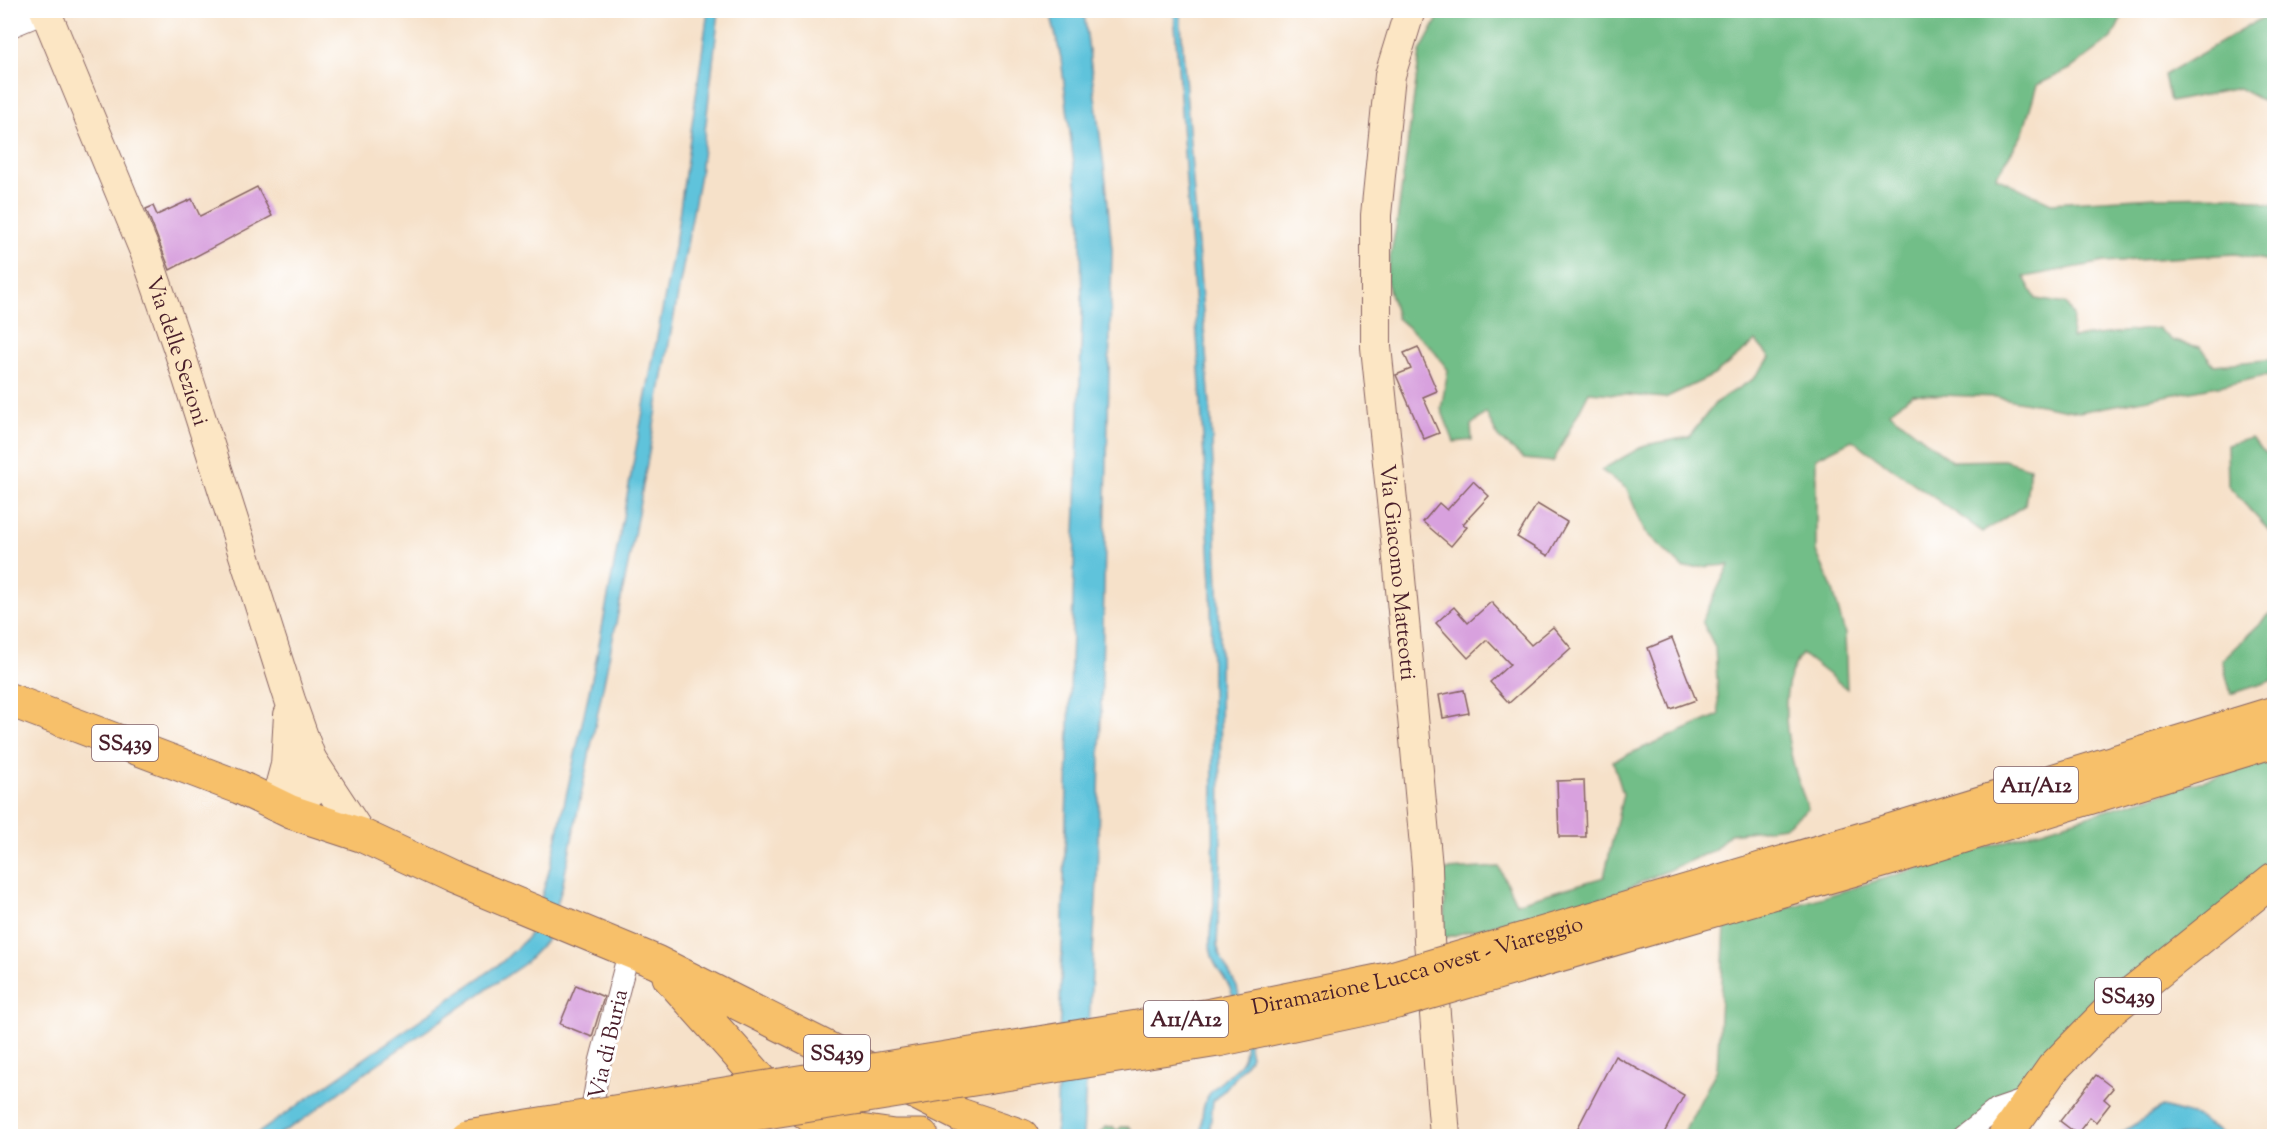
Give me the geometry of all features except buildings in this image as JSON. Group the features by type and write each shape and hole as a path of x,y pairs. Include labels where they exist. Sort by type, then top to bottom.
{"main road":[{"name":"Via Giacomo Matteotti","path":"1410,10 1390,75 1376,215 1376,347 1427,867 1429,941 1445,1137"},
{"name":"Via delle Sezioni","path":"45,11 146,254 191,385 290,700 299,762 283,809"},
{"name":"SS439","path":"10,700 239,787 283,809 361,835 642,957 960,1115 1022,1137"},
{"name":"Diramazione Lucca ovest - Viareggio","path":"615,1137 1218,1040 1397,1002 1891,844 2183,740 2274,713"},
{"name":"Diramazione Lucca ovest - Viareggio","path":"467,1137 1211,1015 1388,979 1891,844 2159,775 2274,741"},
{"path":"239,787 268,782 299,762 361,835"},
{"name":"SS439","path":"2005,1137 2053,1068 2108,1012 2274,879"},
{"name":"SS439","path":"642,957 762,1081 825,1126 894,1136 922,1137"}],"street":[{"path":"10,27 45,11"},
{"name":"Via di Buria","path":"587,1137 600,1062 642,957"},
{"path":"1963,1137 1996,1110 2031,1098"}],"green space":[{"path":"1442,11 2125,11 2112,38 2070,69 2037,85 2022,135 1996,177 2051,203 2156,197 2238,196 2274,205 2274,262 2236,254 2104,262 2024,277 2036,299 2066,304 2073,316 2071,338 2158,328 2173,341 2200,347 2214,365 2274,359 2274,374 2079,412 1996,397 1913,394 1889,412 1952,461 2004,460 2030,468 2025,505 1983,532 1852,440 1816,458 1816,551 1833,590 1845,634 1847,689 1802,654 1793,670 1787,689 1787,730 1790,751 1808,808 1785,827 1730,834 1714,850 1610,896 1443,938 1445,898 1429,871 1499,867 1516,903 1604,877 1623,794 1613,761 1719,715 1715,647 1702,621 1729,565 1683,568 1645,532 1627,489 1601,470 1645,445 1689,437 1716,402 1752,380 1770,358 1756,341 1714,375 1665,398 1589,392 1553,462 1524,459 1498,437 1486,413 1471,425 1472,440 1454,442 1441,409 1448,370 1431,347 1397,318 1386,278 1397,222 1420,52"},
{"path":"2274,11 2274,107 2239,88 2170,102 2164,75"},
{"path":"2250,438 2274,461 2274,536 2228,486 2227,445"},
{"path":"2274,610 2274,680 2231,694 2222,660"},
{"path":"2274,759 2274,880 2108,1013 2005,1136 1682,1136 1717,1069 1725,927"},
{"path":"1105,1127 1113,1127 1118,1131 1121,1127 1129,1127 1135,1136 1100,1136"}],"water":[{"path":"708,11 719,11 700,174 633,540 562,888 546,941 524,964 373,1067 301,1121 276,1136 254,1136 501,963 528,937 532,929 551,864 596,660 676,237"},
{"path":"1050,11 1082,11 1085,20 1106,182 1112,250 1097,881 1083,1136 1056,1136 1082,317 1081,223 1061,58"},
{"path":"1174,11 1180,11 1211,418 1220,636 1221,861 1217,945 1221,958 1237,987 1251,1056 1232,1082 1213,1101 1209,1136 1201,1136 1202,1115 1206,1100 1237,1067 1244,1054 1245,1046 1233,998 1228,984 1213,960 1210,944 1214,905 1211,583 1198,350"},
{"path":"2162,1107 2195,1116 2226,1136 2116,1136"}]}
